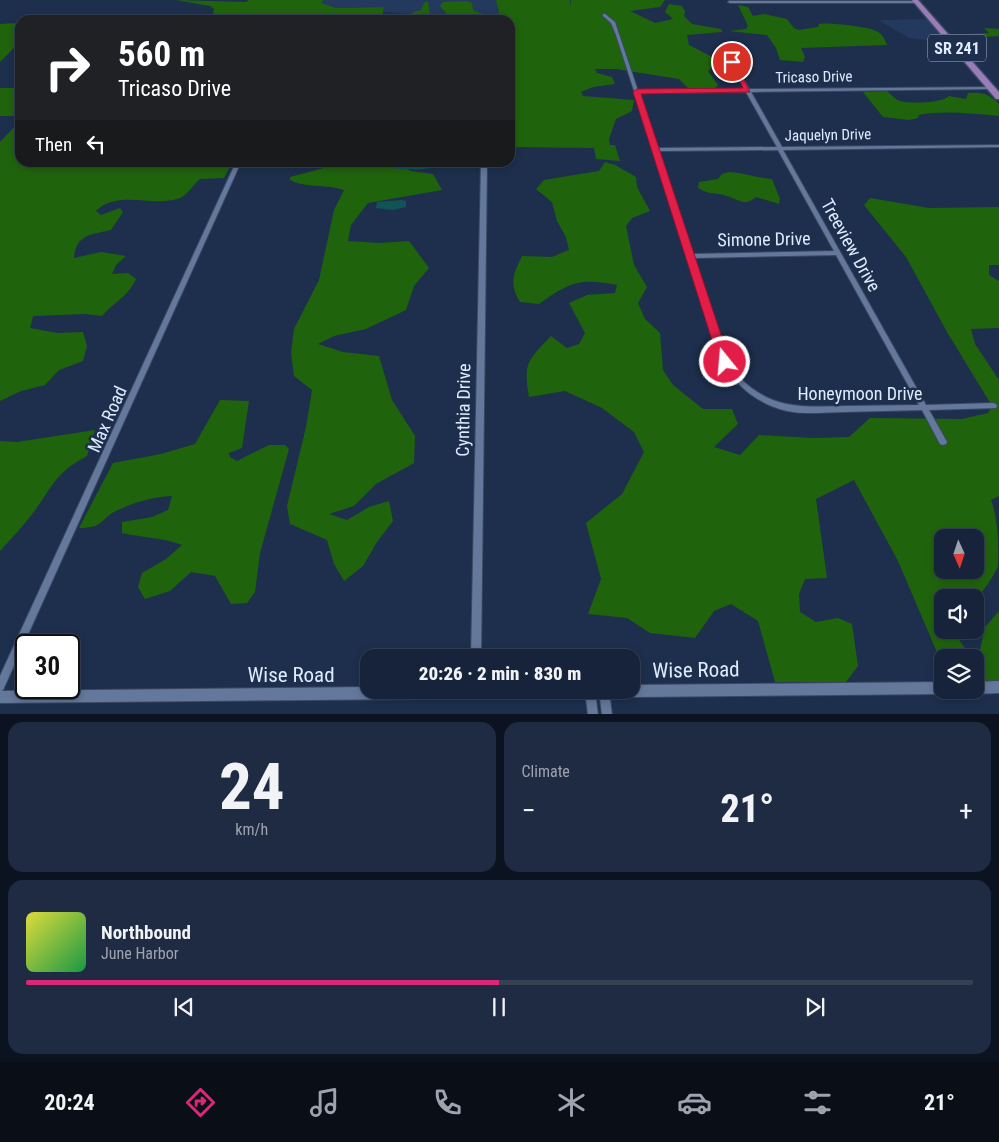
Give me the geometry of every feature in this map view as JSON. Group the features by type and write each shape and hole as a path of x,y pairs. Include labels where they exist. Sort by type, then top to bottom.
{"main road":[{"name":"SR 241","path":"916,1 999,97"}],"street":[{"path":"730,2 916,1"},
{"name":"Honeymoon Drive","path":"604,15 614,24 657,150 725,362 736,378 753,393 775,404 802,409 992,406"},
{"name":"Treeview Drive","path":"732,62 943,442"},
{"name":"Tricaso Drive","path":"637,92 991,88"},
{"name":"Jaquelyn Drive","path":"657,150 999,146"},
{"name":"Max Road","path":"0,687 237,167"},
{"name":"Cynthia Drive","path":"476,649 484,167"},
{"name":"Simone Drive","path":"691,256 838,253"},
{"path":"984,688 999,687"},
{"name":"Wise Road","path":"640,691 934,688"},
{"name":"Wise Road","path":"0,697 360,692"},
{"path":"591,699 594,714"},
{"path":"605,699 607,714"}],"shaded area":[{"path":"323,0 496,0 499,13 486,15 473,10 430,15 428,1 422,10 412,14 383,12 384,7 336,8 322,3"},
{"path":"929,19 950,43 909,38 878,20"},
{"path":"394,167 434,167 425,169 395,169"},
{"path":"406,201 406,207 393,210 376,208 377,202"}],"green space":[{"path":"176,0 246,2 249,0 323,0 322,3 336,8 384,7 383,15 213,15 214,9 210,6"},
{"path":"496,0 570,0 571,6 571,0 665,0 660,7 630,11 655,23 673,19 665,12 669,4 682,6 685,11 684,16 692,24 721,29 722,32 687,35 689,45 720,61 708,71 718,85 715,88 688,88 679,79 616,69 595,69 597,73 612,77 615,84 593,87 581,92 583,96 634,100 632,111 616,119 609,139 610,145 615,145 620,161 596,159 594,148 515,147 515,15 492,15 499,13"},
{"path":"428,1 430,15 411,15 413,12 421,10 424,3"},
{"path":"467,1 472,3 473,10 486,15 441,15 446,13 440,6 443,2"},
{"path":"738,5 748,7 753,16 764,14 787,19 794,28 799,30 818,27 819,24 867,28 878,32 885,39 887,45 801,48 805,57 803,62 780,60 776,48 767,35 729,31 746,29 748,26"},
{"path":"15,23 15,47 0,62 0,24"},
{"path":"984,28 999,29 999,36 955,39 950,35 989,33"},
{"path":"0,88 15,88 15,116 0,116"},
{"path":"887,91 893,97 905,102 926,102 940,100 949,96 966,99 968,93 982,93 999,104 999,116 949,113 919,115 918,118 909,120 883,117 863,92"},
{"path":"15,126 15,167 230,167 224,178 200,179 180,198 170,201 115,201 96,211 101,215 120,208 123,212 111,230 91,235 81,240 75,250 74,258 101,252 126,256 116,265 112,274 128,273 136,279 125,295 102,316 85,314 33,316 30,328 57,333 83,332 87,346 83,361 59,370 45,385 21,391 0,401 0,142"},
{"path":"605,162 615,165 636,177 637,187 650,211 632,218 626,226 634,265 647,287 638,303 645,319 660,333 663,370 673,385 703,409 732,409 738,424 714,447 740,455 759,435 814,438 849,437 870,418 962,419 988,413 992,406 947,332 906,257 864,205 870,198 929,208 999,207 999,265 989,265 989,275 999,281 999,328 971,329 975,344 999,380 999,496 991,500 997,524 998,566 984,589 934,589 934,639 958,639 966,649 936,649 898,561 854,480 816,499 827,578 805,579 799,594 800,612 816,622 838,618 852,624 858,666 846,682 775,682 758,621 731,604 714,611 695,638 650,633 627,618 588,614 601,579 586,523 622,494 644,452 634,432 602,408 565,391 529,397 527,369 537,351 551,336 567,348 579,344 585,333 569,303 587,295 615,293 617,285 584,282 567,286 539,304 520,302 513,284 516,269 522,256 552,257 569,250 566,237 557,221 552,202 536,189 544,180 599,171"},
{"path":"328,167 403,167 411,171 433,174 442,190 368,203 351,225 348,241 379,243 409,241 429,268 414,286 406,310 366,329 334,336 318,344 343,352 379,356 392,400 415,436 414,463 376,484 354,506 329,514 347,520 369,507 389,501 393,521 377,542 363,566 344,581 334,564 327,540 290,524 287,506 306,427 312,390 294,376 291,353 294,329 319,280 334,210 344,190 302,184 290,180 290,177"},
{"path":"729,172 772,179 780,199 779,204 756,197 743,202 698,188 699,182 718,179 722,174"},
{"path":"220,400 249,401 242,448 229,453 230,457 237,461 269,445 285,445 289,449 260,553 255,592 247,603 231,604 215,576 191,572 170,591 145,599 138,587 142,573 166,559 182,545 167,540 122,533 122,522 152,517 168,510 172,496 137,502 112,513 98,525 79,528 113,463 161,454 195,444"},
{"path":"95,430 87,456 61,474 29,518 0,551 0,441 17,442"},
{"path":"999,611 999,681 984,682 984,649 980,649 982,639 984,639 985,627"}],"route":[{"path":"725,362 637,92 748,90 732,62"}]}
